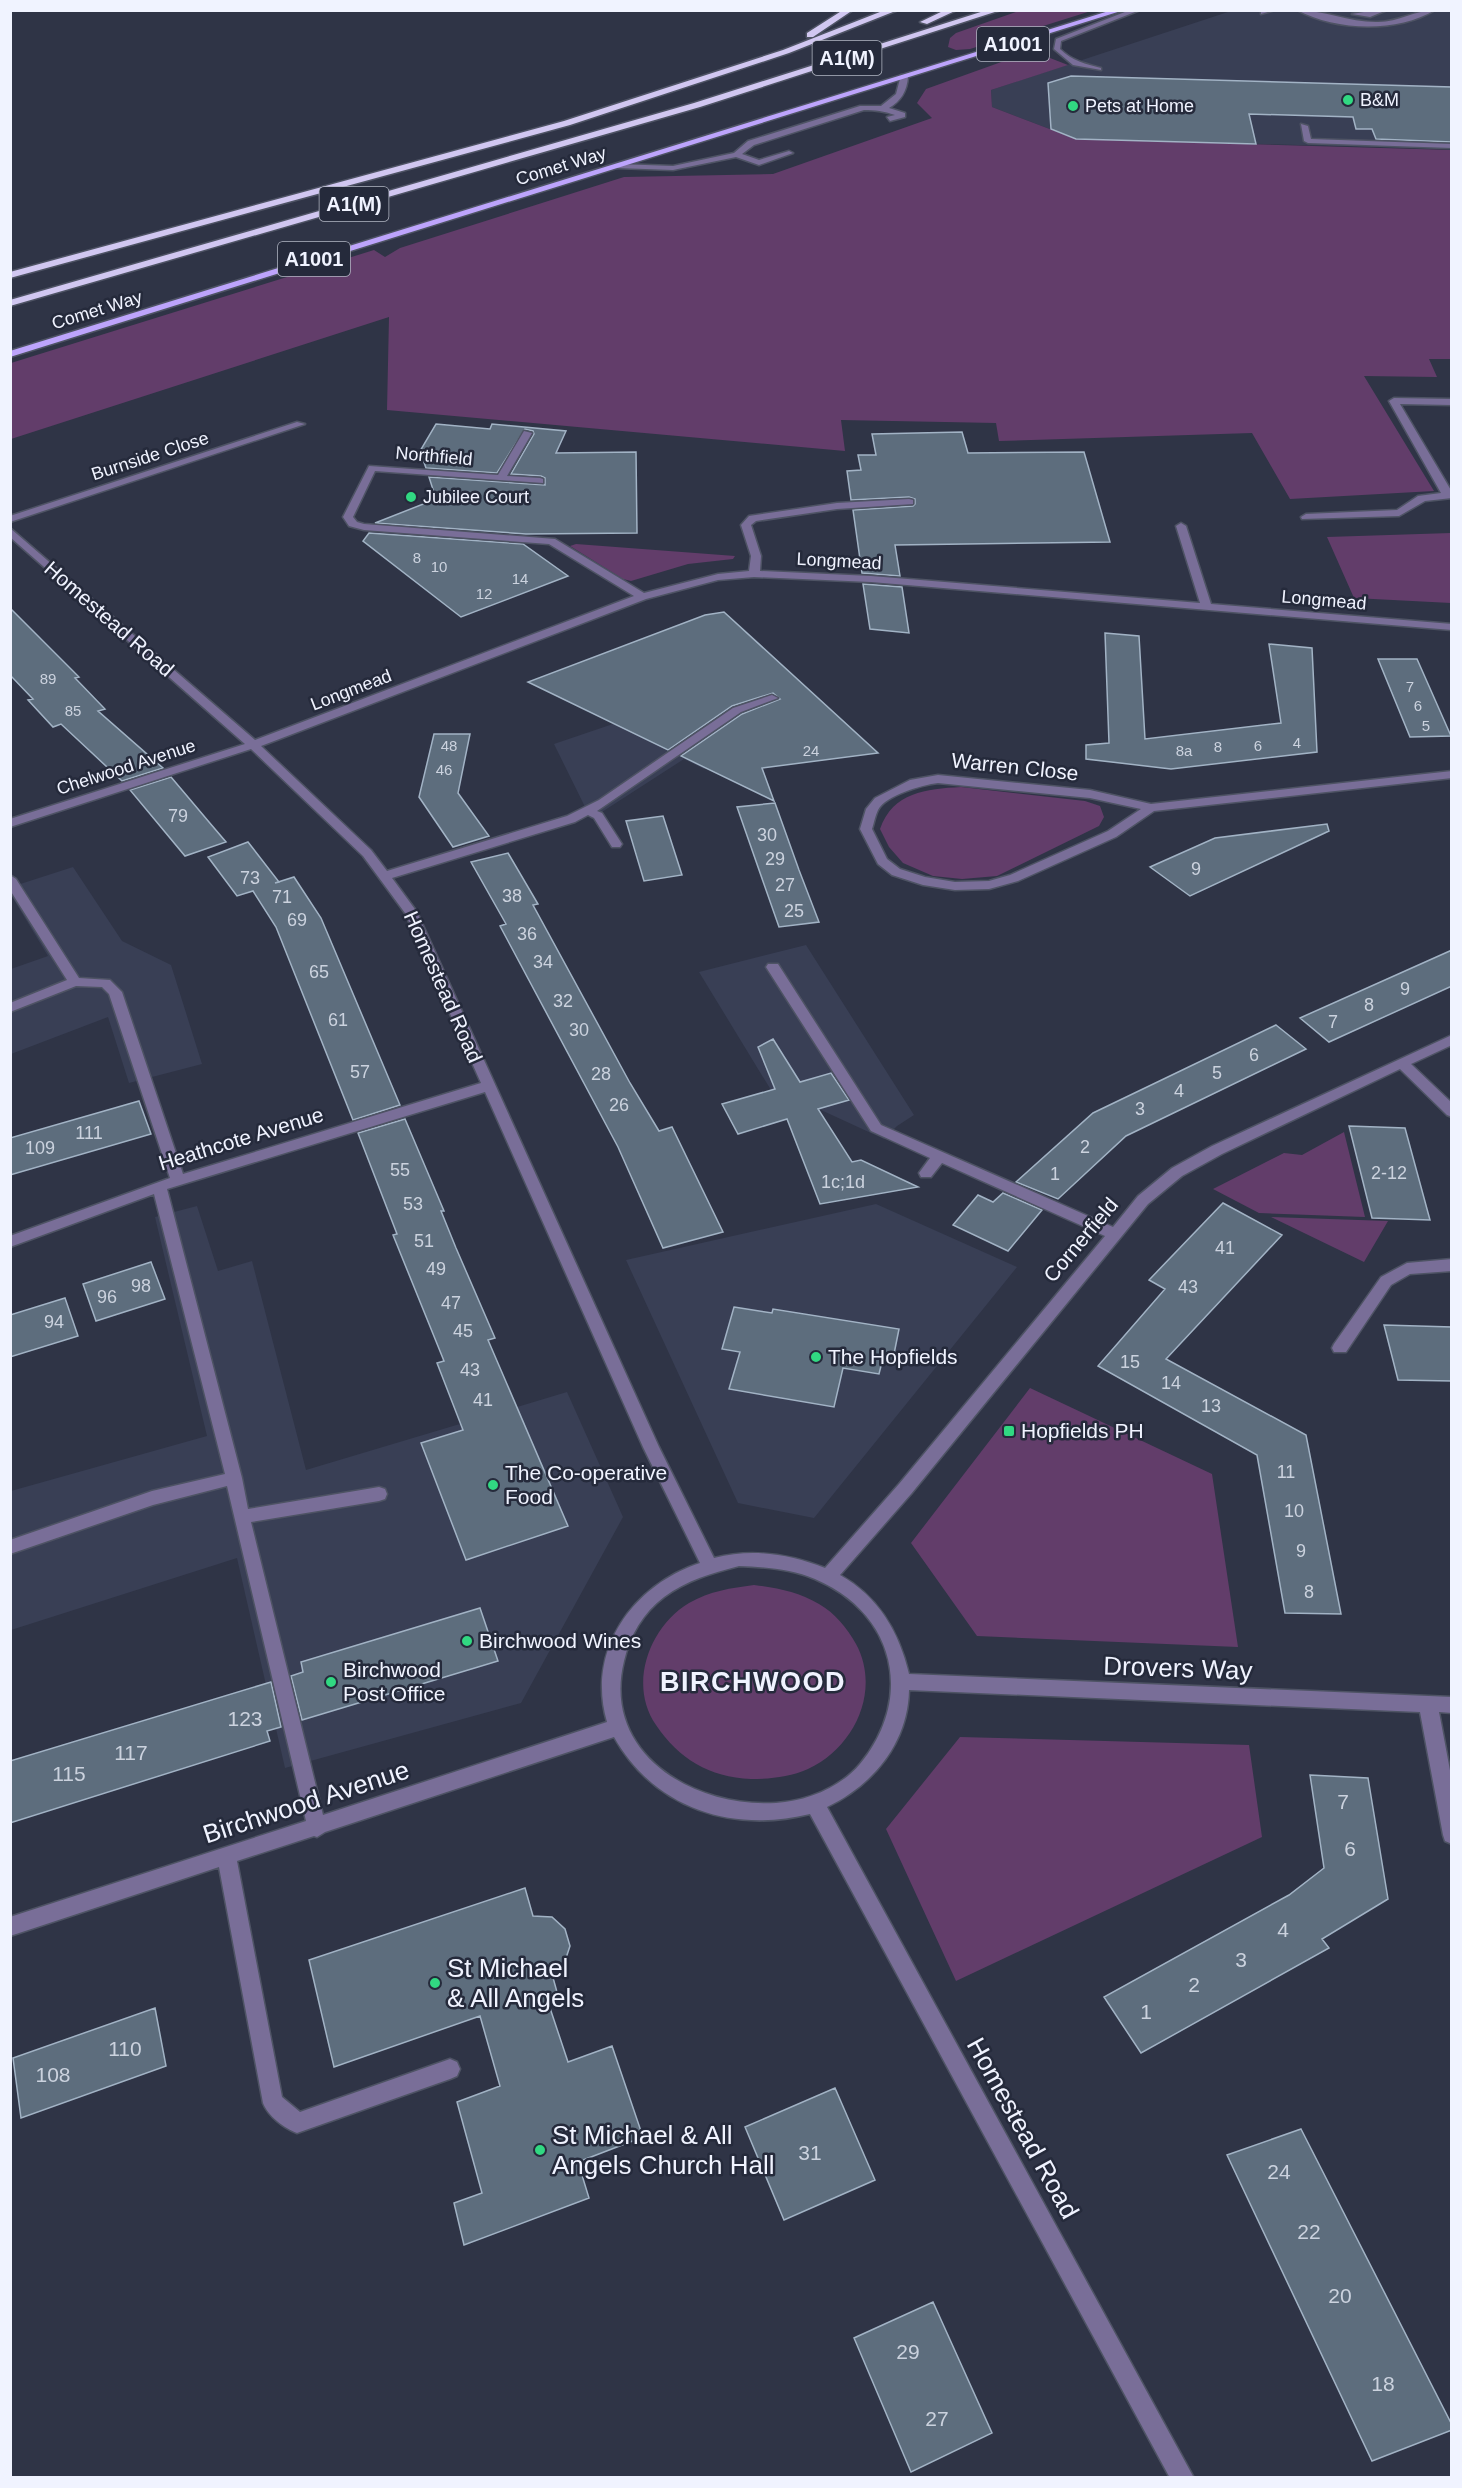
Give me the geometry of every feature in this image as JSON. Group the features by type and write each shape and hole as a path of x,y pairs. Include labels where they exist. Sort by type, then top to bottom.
{"highway":[{"name":"A1(M)","path":"778,55 849,10"},
{"name":"A1(M)","path":"10,275 537,131 778,55 894,10"},
{"name":"A1(M)","path":"697,105 795,71 953,10"},
{"name":"A1(M)","path":"10,303 697,105 997,10"}],"main road":[{"name":"Comet Way","path":"10,354 1121,10"}],"street":[{"path":"1099,69 1080,66 1060,53 1057,48 1058,40 1137,10"},
{"path":"1263,13 1272,10"},
{"path":"1300,10 1365,24 1389,24 1432,10"},
{"path":"1328,10 1344,14 1370,15 1386,15 1397,11"},
{"path":"1334,18 1357,10"},
{"path":"1370,15 1384,10"},
{"path":"883,108 898,100 904,88 904,77"},
{"path":"617,166 673,168 737,155 751,143 863,108 883,108 902,115 890,119"},
{"path":"1304,126 1308,141 1452,146"},
{"path":"737,155 759,163 789,153"},
{"path":"1306,517 1399,513 1422,498 1449,495 1394,401 1452,402"},
{"name":"Burnside Close","path":"10,519 300,424"},
{"path":"501,478 527,433"},
{"name":"Northfield","path":"540,482 372,468 348,517 353,524 364,527 550,541 642,597"},
{"path":"754,574 756,556 746,525 753,518 837,506 909,502"},
{"path":"1181,526 1207,607"},
{"name":"Homestead Road","path":"10,531 253,745 367,853 411,912 487,1086 651,1447 709,1564"},
{"name":"Longmead","path":"253,745 642,597 718,576 754,574 871,579 1452,627"},
{"path":"384,876 571,819 603,803 737,710 772,698"},
{"name":"Chelwood Avenue","path":"10,823 253,745"},
{"name":"Warren Close","path":"1151,808 1112,834 1014,878 989,885 955,886 923,881 896,872 882,861 867,829 872,809 879,801 914,783 938,779 1090,794 1151,808 1452,774"},
{"path":"587,810 598,816 616,844"},
{"path":"10,879 75,982"},
{"path":"772,967 876,1128 1113,1233"},
{"path":"10,1008 75,982 105,983 115,992 178,1180"},
{"name":"Cornerfield","path":"829,1576 912,1480 1113,1233 1143,1200 1177,1172 1217,1150 1452,1039"},
{"path":"1402,1062 1452,1112"},
{"name":"Heathcote Avenue","path":"10,1242 159,1186 487,1086"},
{"path":"926,1173 939,1156"},
{"path":"159,1186 234,1478 241,1517 317,1828"},
{"path":"1340,1348 1386,1281 1407,1269 1452,1265"},
{"path":"10,1547 152,1498 234,1478"},
{"path":"241,1517 379,1494"},
{"path":"740,1559 770,1559 800,1565 829,1576 866,1603 892,1640 902,1682 898,1719 881,1754 852,1783 815,1804 768,1814 720,1809 676,1792 641,1763 618,1726 610,1686 617,1645 638,1610 669,1583 709,1564 740,1559"},
{"name":"Drovers Way","path":"902,1682 1452,1705"},
{"path":"1428,1704 1452,1835"},
{"name":"Birchwood Avenue","path":"10,1927 317,1828 618,1726"},
{"name":"Homestead Road","path":"815,1804 1183,2478"},
{"path":"227,1857 273,2103 297,2123 450,2069"}],"shaded area":[{"path":"1019,11 1091,11 970,49 956,50 948,47 950,38 956,33"},
{"path":"1231,11 1451,11 1451,149 1076,139 992,107 991,90"},
{"path":"1032,51 1068,65 991,90 992,107 1076,139 1451,150 1451,359 1429,359 1437,377 1364,376 1434,491 1290,499 1252,433 999,441 996,423 841,420 845,451 387,410 389,317 11,439 11,363 374,250 385,257 400,248 624,177 773,174 932,118 917,103 926,89"},
{"path":"1451,533 1451,603 1354,598 1327,537"},
{"path":"576,544 735,556 733,559 688,564 631,581 623,579 570,546"},
{"path":"763,673 788,703 766,728 704,769 684,759 591,819 554,744"},
{"path":"961,787 1085,801 1100,806 1104,817 1099,826 997,876 962,879 933,876 903,863 889,847 880,829 893,807 902,800 923,791"},
{"path":"73,867 122,941 171,965 202,1064 129,1083 108,1017 11,1054 11,969 48,956 11,895 11,887"},
{"path":"806,945 914,1115 897,1126 884,1139 821,1110 788,1118 699,972"},
{"path":"1344,1132 1365,1217 1259,1213 1213,1189 1284,1153 1302,1155"},
{"path":"876,1204 1017,1267 814,1518 738,1503 626,1260"},
{"path":"197,1206 218,1271 252,1261 306,1470 567,1392 623,1517 521,1703 285,1768 237,1558 11,1630 11,1491 207,1436 155,1217"},
{"path":"1271,1217 1388,1221 1364,1262"},
{"path":"1030,1388 1212,1474 1238,1647 977,1636 911,1543"},
{"path":"754,1585 796,1594 819,1604 835,1616 856,1644 863,1662 866,1680 859,1716 839,1747 808,1769 773,1778 751,1779 736,1778 709,1770 696,1764 675,1748 656,1725 648,1709 644,1692 644,1675 647,1658 654,1642 675,1613 689,1603 713,1593"},
{"path":"960,1737 1249,1745 1262,1837 956,1981 886,1829"}],"building":[{"path":"1071,76 1452,87 1452,142 1376,139 1372,129 1356,129 1353,117 1249,114 1256,144 1076,139 1051,129 1048,83"},
{"path":"436,424 490,429 492,424 566,431 556,453 636,452 637,533 526,534 375,523 436,499 429,477 545,485 545,478 541,476 511,474 534,434 533,431 525,429 497,473 426,468 420,451"},
{"path":"962,432 968,453 1084,452 1110,542 895,545 900,576 862,573 853,510 915,504 915,499 909,497 851,500 847,471 861,470 858,455 876,455 872,434"},
{"path":"369,533 523,544 568,576 461,617 363,541"},
{"path":"863,584 902,587 909,633 870,629"},
{"path":"10,608 79,677 75,678 105,709 98,711 163,768 122,781 61,724 53,727 28,700 33,699 10,675"},
{"path":"724,612 878,753 762,768 774,801 681,756 742,714 780,699 773,693 732,706 668,750 528,682 705,615"},
{"path":"1105,633 1139,636 1145,739 1281,723 1269,644 1312,648 1317,752 1171,769 1086,759 1086,745 1109,743"},
{"path":"1378,659 1417,659 1451,736 1410,737"},
{"path":"434,734 470,734 458,793 489,836 453,847 419,797"},
{"path":"171,777 226,842 185,856 130,790"},
{"path":"775,803 819,922 779,927 737,807"},
{"path":"663,816 682,875 644,881 626,821"},
{"path":"1327,824 1329,831 1190,896 1150,867 1215,838"},
{"path":"248,842 279,882 294,877 321,918 400,1105 353,1120 276,927 253,891 237,896 208,857"},
{"path":"508,853 538,904 533,905 630,1083 659,1131 672,1127 723,1232 663,1248 618,1147 500,926 506,924 471,862"},
{"path":"1452,950 1452,986 1329,1042 1300,1018"},
{"path":"1276,1025 1306,1049 1126,1136 1058,1199 1016,1182 1093,1113"},
{"path":"773,1039 800,1082 831,1073 849,1100 818,1109 852,1162 861,1160 918,1187 820,1204 787,1119 738,1134 722,1104 775,1089 758,1047"},
{"path":"139,1101 151,1134 10,1175 10,1138"},
{"path":"405,1119 444,1211 441,1211 456,1248 495,1338 488,1340 568,1526 466,1560 421,1443 463,1430 437,1363 444,1361 393,1235 397,1234 358,1133"},
{"path":"1349,1126 1405,1128 1430,1220 1372,1218"},
{"path":"1003,1193 1042,1210 1008,1251 953,1225 978,1195 993,1202"},
{"path":"1223,1203 1282,1235 1166,1359 1306,1435 1341,1614 1285,1613 1257,1455 1098,1366 1165,1289 1149,1280"},
{"path":"151,1262 165,1299 96,1321 83,1284"},
{"path":"65,1298 78,1336 10,1357 10,1315"},
{"name":"The Hopfields","path":"734,1307 772,1313 773,1309 899,1329 892,1364 882,1362 879,1374 843,1368 834,1407 729,1389 740,1352 722,1349"},
{"path":"1384,1325 1452,1327 1452,1381 1398,1380"},
{"path":"480,1608 498,1661 302,1720 291,1676 303,1672 301,1662"},
{"path":"271,1682 281,1727 267,1731 270,1741 10,1823 10,1761"},
{"path":"1310,1775 1368,1778 1388,1899 1322,1939 1329,1948 1141,2053 1104,1997 1289,1895 1324,1868"},
{"path":"525,1888 533,1916 552,1917 565,1929 570,1946 565,1961 552,1974 557,1992 546,1996 568,2062 612,2046 643,2137 578,2162 589,2198 464,2245 454,2203 482,2193 457,2102 500,2086 480,2016 334,2067 309,1960"},
{"path":"155,2008 166,2066 21,2118 13,2058"},
{"path":"835,2088 875,2180 784,2220 745,2127"},
{"path":"1301,2129 1452,2425 1452,2430 1372,2461 1227,2155"},
{"path":"933,2302 992,2433 911,2472 854,2338"}],"place":[{"name":"B&M","path":"1348,100"},
{"name":"Pets at Home","path":"1073,106"},
{"name":"Jubilee Court","path":"411,497"},
{"name":"The Hopfields","path":"816,1357"},
{"name":"Hopfields PH","path":"1009,1431"},
{"name":"The Co-operative Food","path":"493,1485"},
{"name":"Birchwood Wines","path":"467,1641"},
{"name":"Birchwood Post Office","path":"331,1682"},
{"name":"St Michael & All Angels","path":"435,1983"},
{"name":"St Michael & All Angels Church Hall","path":"540,2150"}],"district":[{"name":"BIRCHWOOD","path":"753,1682"}]}
